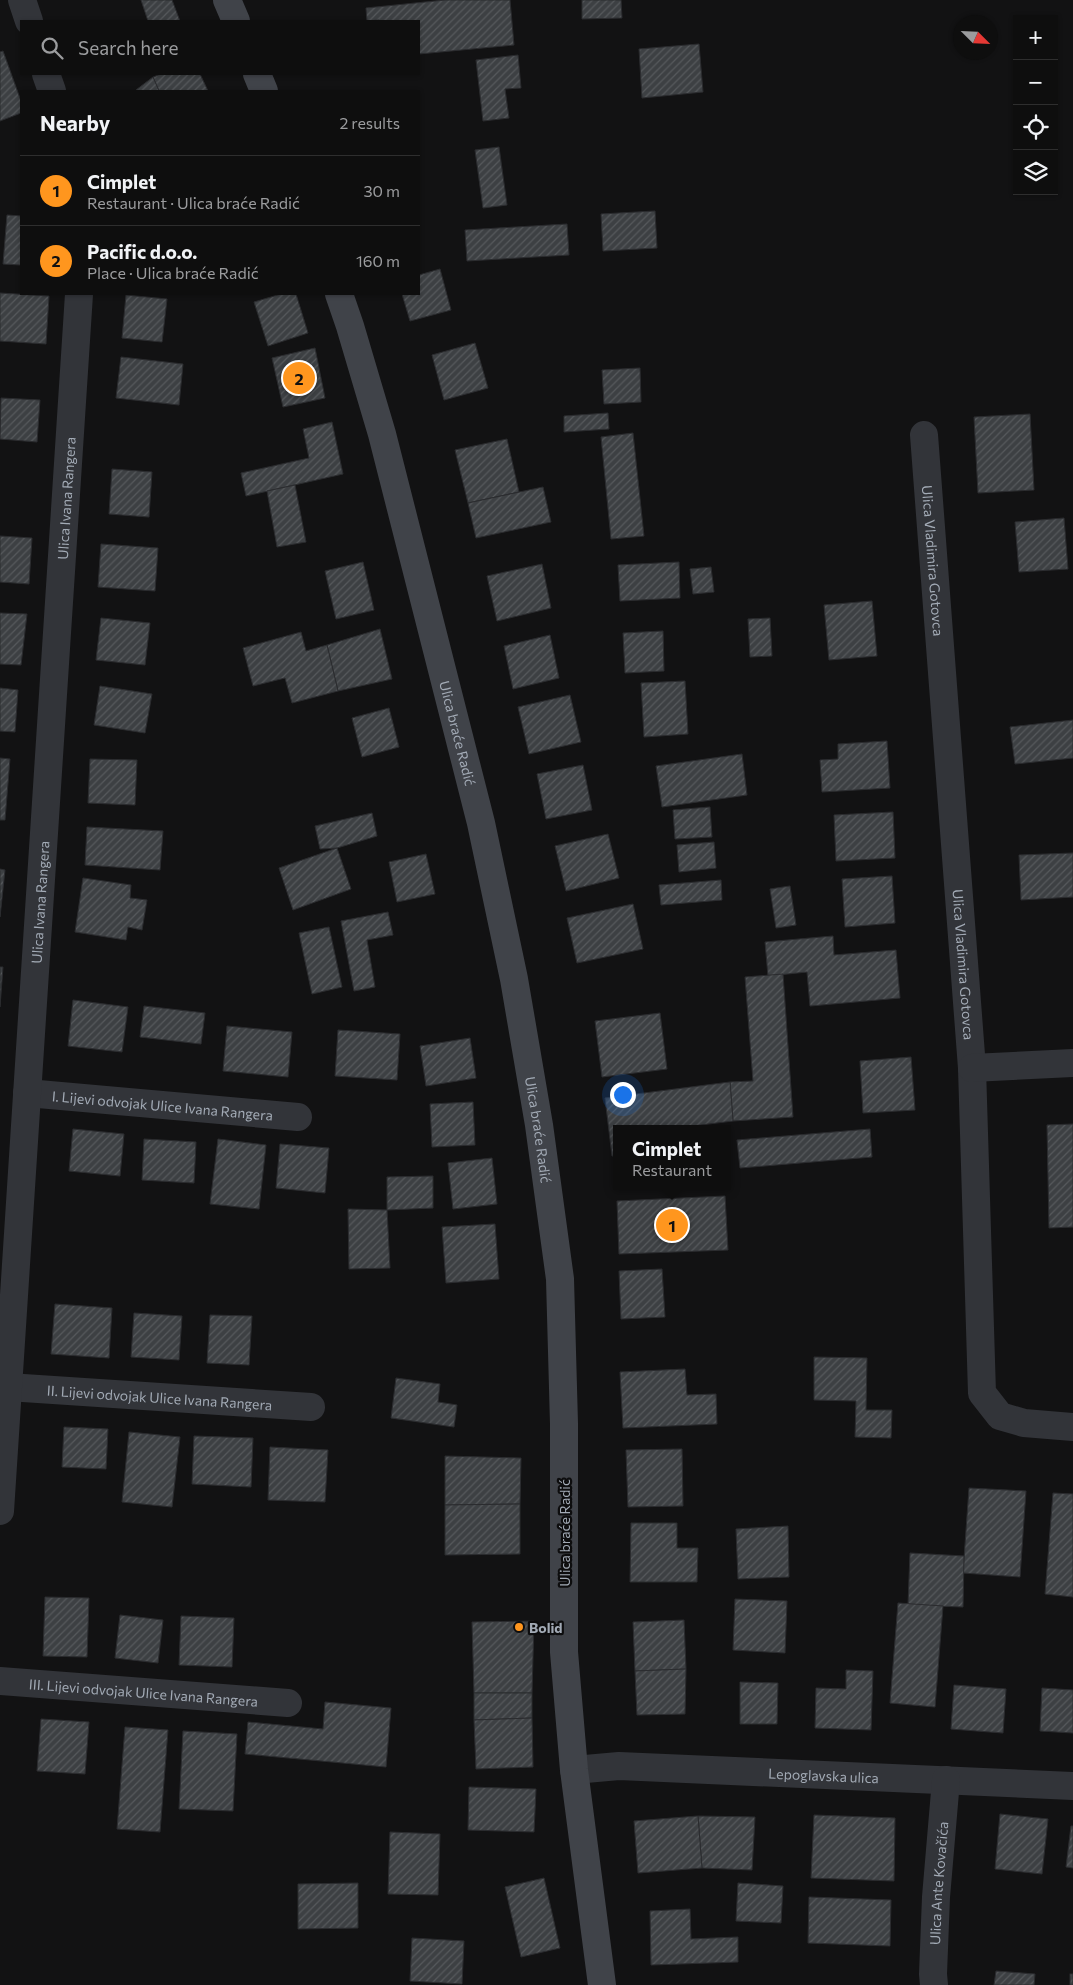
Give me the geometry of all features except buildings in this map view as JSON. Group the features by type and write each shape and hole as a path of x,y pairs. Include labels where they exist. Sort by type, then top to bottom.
{"main road":[{"path":"227,0 236,20"},
{"path":"257,75 264,90"},
{"name":"Ulica braće Radić","path":"339,295 382,434 481,823 514,979 539,1125 560,1279 564,1424 564,1652 574,1770 602,1985"}],"street":[{"path":"22,0 29,20"},
{"path":"46,75 52,90"},
{"name":"Ulica Ivana Rangera","path":"0,1511 80,295"},
{"name":"Ulica Vladimira Gotovca","path":"924,435 972,1068 982,1393 1000,1416 1024,1424 1073,1427"},
{"path":"972,1068 1073,1063"},
{"name":"I. Lijevi odvojak Ulice Ivana Rangera","path":"27,1093 298,1117"},
{"name":"II. Lijevi odvojak Ulice Ivana Rangera","path":"8,1388 311,1407"},
{"name":"III. Lijevi odvojak Ulice Ivana Rangera","path":"0,1681 288,1703"},
{"name":"Lepoglavska ulica","path":"574,1770 619,1766 1073,1786"},
{"name":"Ulica Ante Kovačića","path":"934,1985 936,1897 946,1780"}],"place":[{"name":"Pacific d.o.o.","path":"299,378"},
{"name":"Cimplet","path":"672,1225"},
{"name":"Bolid","path":"519,1627"}]}
